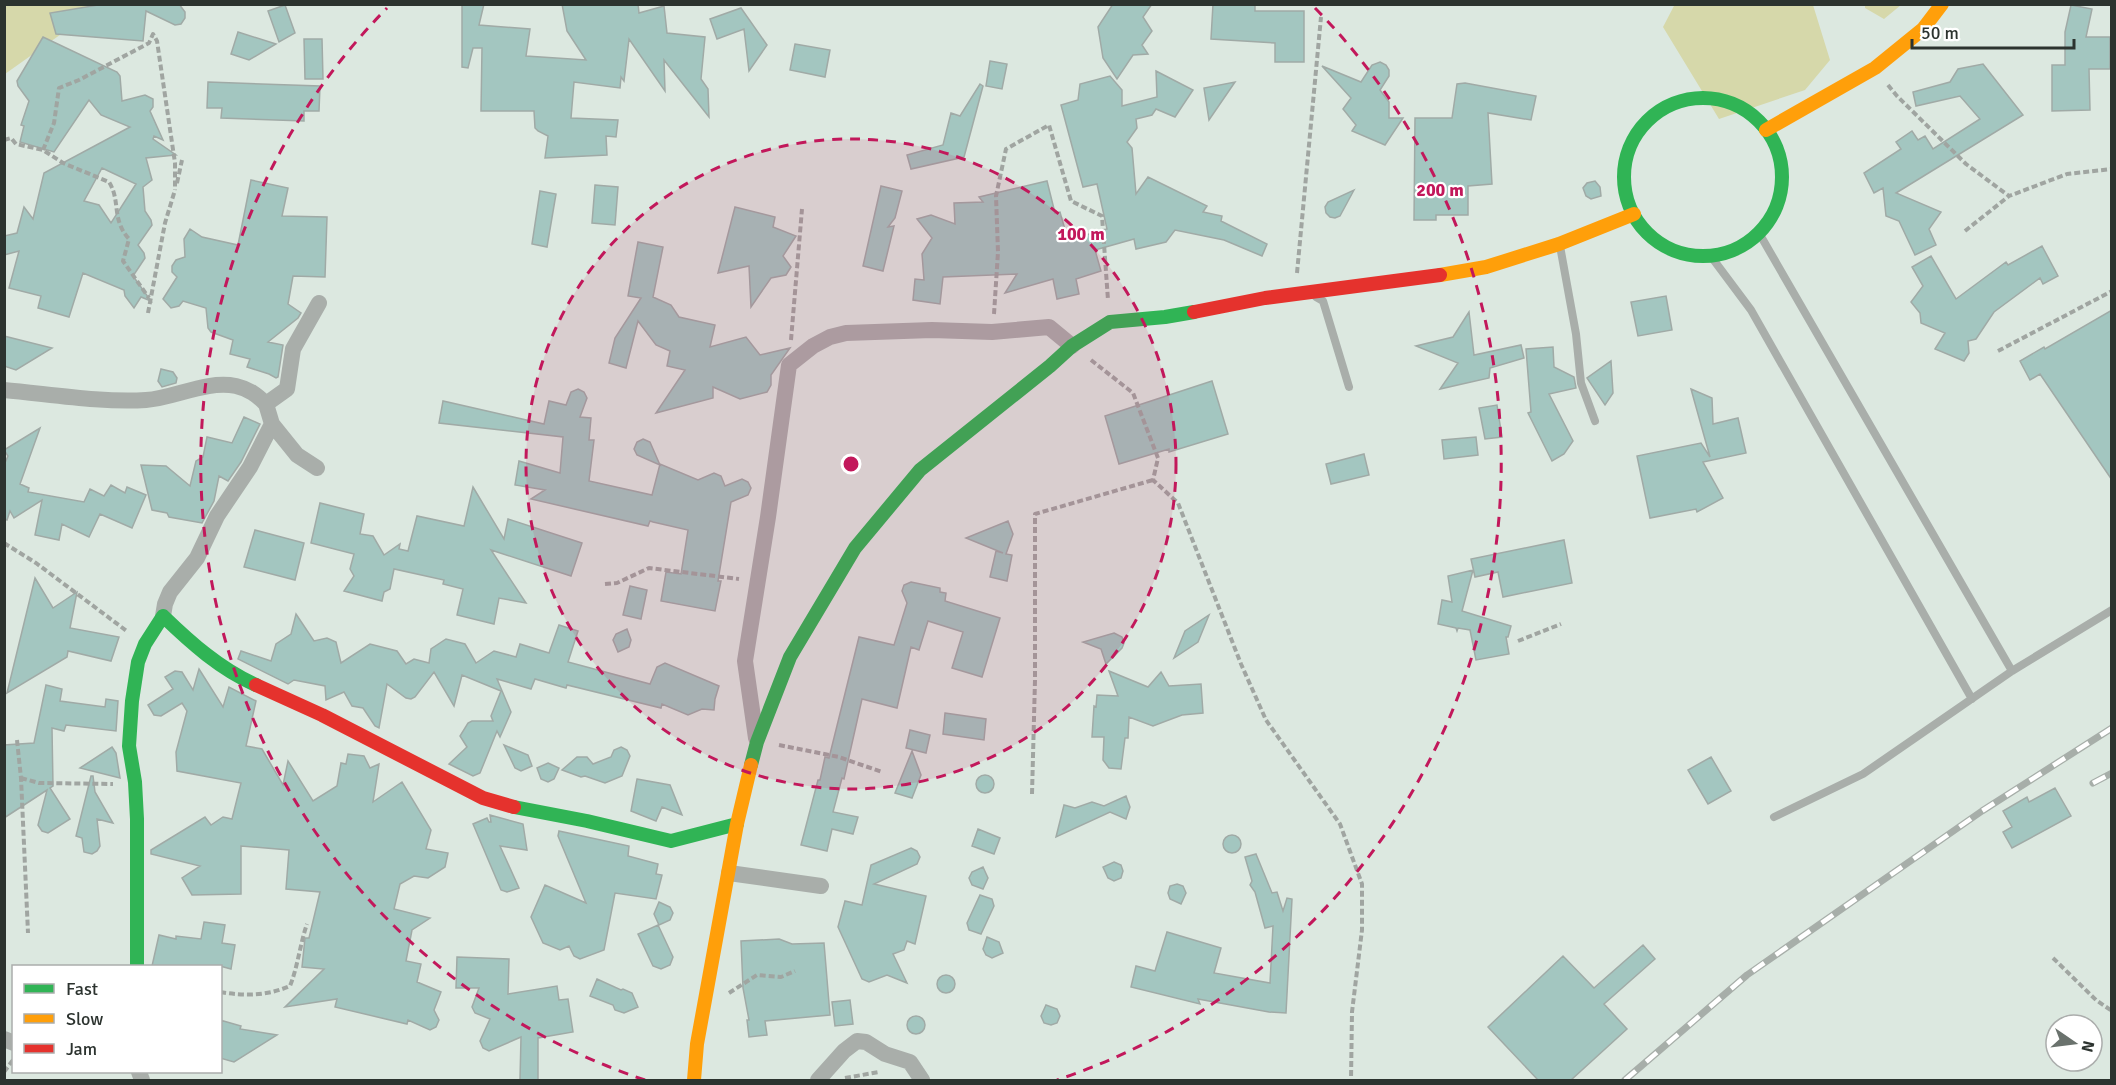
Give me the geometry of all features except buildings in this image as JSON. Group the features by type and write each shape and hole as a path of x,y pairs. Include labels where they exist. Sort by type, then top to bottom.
{"street":[{"path":"1766,130 1875,68 1923,29 1942,4"},
{"path":"1718,97 1756,115 1766,130 1779,150 1783,192 1764,230 1730,254 1689,256 1651,239 1627,204 1624,162 1642,124 1677,101 1718,97"},
{"path":"694,1080 697,1044 737,825 757,742 790,657 855,548 920,470 1072,346 1110,322 1165,317 1265,298 1486,267 1559,244 1634,214"},
{"path":"266,404 287,389 293,349 319,303"},
{"path":"757,742 745,661 789,365 813,346 830,337 846,333 932,330 992,332 1049,327 1072,346"},
{"path":"4,390 127,401 163,398 199,388 235,386 255,393 266,404 272,424 297,455 317,468"},
{"path":"137,965 135,782 129,746 132,701 138,662 145,644 163,616 170,592 197,558 217,516 250,466 272,424"},
{"path":"163,616 218,664 249,682 322,715 483,798 524,810 587,821 671,841 737,825"},
{"path":"729,873 821,886"},
{"path":"818,1080 844,1051 857,1041 866,1042 885,1054 910,1062 922,1080"}],"lane":[{"path":"1759,233 2012,671"},
{"path":"1559,244 1576,334 1581,383 1596,421"},
{"path":"1710,255 1751,310 1972,699"},
{"path":"1301,294 1323,301 1349,387"},
{"path":"1774,817 1863,774 2012,671 2112,610"}],"path":[{"path":"1301,294 1321,16"},
{"path":"43,150 54,123 59,88 79,80 149,42 153,34 157,40 175,163 176,190"},
{"path":"1875,68 1897,96 1966,164 2010,196"},
{"path":"992,332 997,295 996,196 1006,149 1048,125 1071,201 1102,216 1110,322"},
{"path":"4,140 11,138 16,144 43,150 63,163 109,182 113,191 120,229 129,239 123,261 149,298"},
{"path":"148,313 149,298 165,223 176,190 182,160"},
{"path":"1965,231 2010,196 2067,174 2112,170"},
{"path":"789,365 802,209"},
{"path":"1998,351 2112,291"},
{"path":"1072,346 1133,393 1158,458 1153,480"},
{"path":"1032,794 1035,514 1153,480"},
{"path":"1153,480 1178,503 1241,664 1266,720 1340,824 1362,884 1362,930 1352,1012 1351,1080"},
{"path":"4,543 36,563 145,644"},
{"path":"605,584 617,583 649,568 758,580"},
{"path":"1518,641 1561,624"},
{"path":"17,740 21,778 28,933"},
{"path":"757,742 793,746 839,757 882,772"},
{"path":"21,778 39,783 135,782"},
{"path":"222,992 243,995 274,993 290,986 297,968 301,940 307,924"},
{"path":"2053,958 2096,1000 2112,1011"},
{"path":"724,1001 729,992 757,975 781,977 795,970"},
{"path":"837,1079 869,1073 900,1071 910,1062"}],"green space":[{"path":"1675,4 1813,5 1830,60 1805,90 1719,119 1663,27"},
{"path":"1865,4 1901,5 1884,19 1865,8"},
{"path":"5,5 102,5 5,74"}],"railway":[{"path":"1625,1080 1747,975 1982,811 2112,728"},
{"path":"2093,783 2112,773"}],"traffic: fast":[{"path":"1703,98 1733,104 1747,111 1759,121 1769,133 1776,147 1782,177 1776,207 1769,221 1759,233 1747,243 1733,250 1703,256 1673,250 1659,243 1647,233 1637,221 1630,207 1624,177 1630,147 1637,133 1647,121 1659,111 1673,104 1703,98"},
{"path":"751,765 757,742 790,657 855,548 920,470 1072,346 1110,322 1194,312"},
{"path":"137,965 137,819 135,782 129,746 132,701 138,662 145,644 163,616 207,655 256,685"},
{"path":"514,807 671,841 737,824"}],"traffic: slow":[{"path":"1766,130 1875,68 1923,29 1942,4"},
{"path":"1440,275 1486,267 1559,244 1634,214"},
{"path":"694,1080 697,1044 737,824 751,765"}],"traffic: jam":[{"path":"1194,312 1265,298 1440,275"},
{"path":"256,685 322,715 483,798 514,807"}]}
